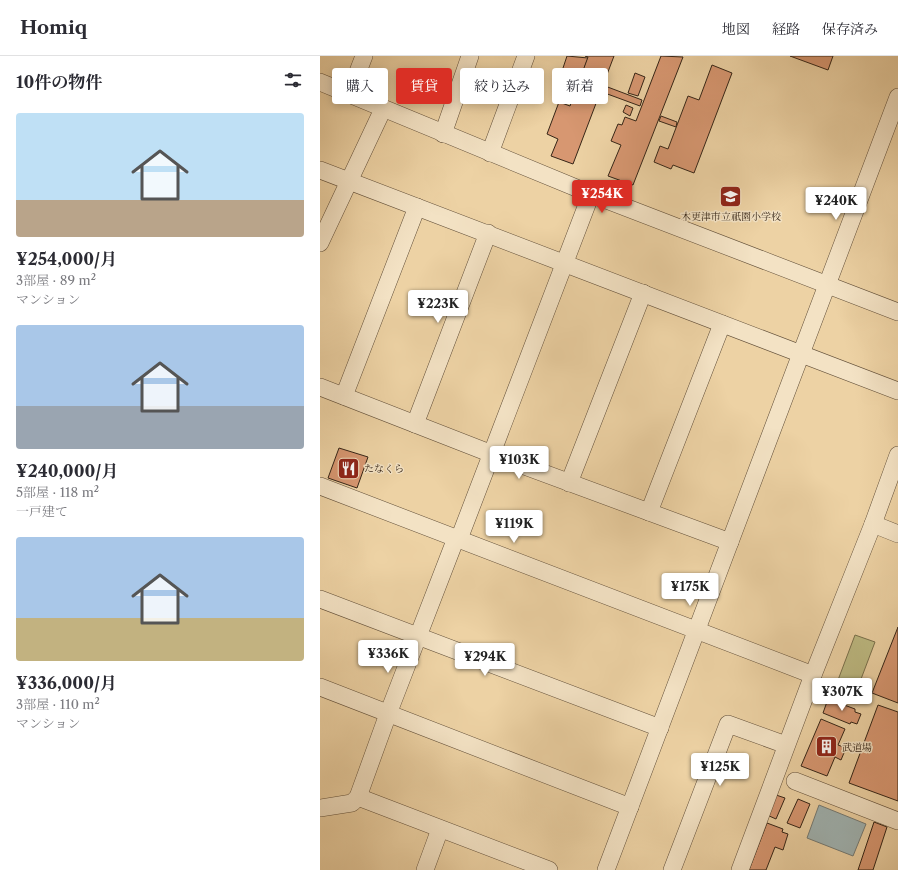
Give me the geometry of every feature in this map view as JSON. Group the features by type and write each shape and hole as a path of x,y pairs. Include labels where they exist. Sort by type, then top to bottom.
{"street":[{"path":"359,68 364,56"},
{"path":"443,134 470,56"},
{"path":"490,154 526,56"},
{"path":"320,82 332,87"},
{"path":"606,870 898,97"},
{"path":"371,104 591,194 898,312"},
{"path":"320,243 383,109"},
{"path":"320,170 565,262 898,391"},
{"path":"320,808 352,803 358,797 418,636 492,454 591,194"},
{"path":"344,396 417,207"},
{"path":"415,424 488,234"},
{"path":"569,483 642,293"},
{"path":"649,512 722,324"},
{"path":"320,387 492,454 730,542"},
{"path":"740,870 813,674 873,524 898,455"},
{"path":"320,486 813,674"},
{"path":"873,524 898,534"},
{"path":"320,599 660,728"},
{"path":"320,687 630,807"},
{"path":"672,870 728,724 786,746"},
{"path":"795,781 898,821"},
{"path":"358,797 440,829 513,864 549,870"},
{"path":"424,870 440,829"}],"shaded area":[{"path":"855,635 875,642 858,687 838,680"},
{"path":"819,805 866,824 853,856 807,838"}],"building":[{"path":"567,56 588,58 584,68 563,68"},
{"path":"585,56 614,56 608,72 608,68 584,68 588,57"},
{"path":"661,56 683,57 633,185 608,176 621,145 611,141 618,124 622,125 625,117 636,121"},
{"path":"790,56 833,56 828,70"},
{"path":"712,65 732,73 694,173 673,165 671,169 654,162 660,146 668,149 688,96 699,100"},
{"path":"635,73 645,77 638,96 628,93"},
{"path":"608,87 642,100 640,106 608,94"},
{"path":"558,104 570,106 571,104 596,104 573,164 551,156 558,139 547,134"},
{"path":"626,105 633,108 630,116 623,112"},
{"path":"661,116 677,122 676,127 659,121"},
{"name":"たなくら","path":"339,448 368,457 357,488 328,478"},
{"path":"898,627 898,703 872,693"},
{"path":"828,699 855,709 855,712 861,714 857,724 851,722 850,724 823,713"},
{"path":"878,705 898,712 898,801 849,783"},
{"name":"武道場","path":"821,719 845,729 838,745 846,748 841,760 835,757 827,776 801,766"},
{"path":"776,795 785,798 776,819 767,815"},
{"path":"798,799 810,804 800,828 787,823"},
{"path":"874,822 887,827 873,870 858,870"},
{"path":"767,823 783,829 782,832 788,834 783,850 775,847 766,870 749,870"}],"place":[{"name":"木更津市立祇園小学校","path":"731,196"},
{"name":"たなくら","path":"348,468"},
{"name":"武道場","path":"826,747"}]}
